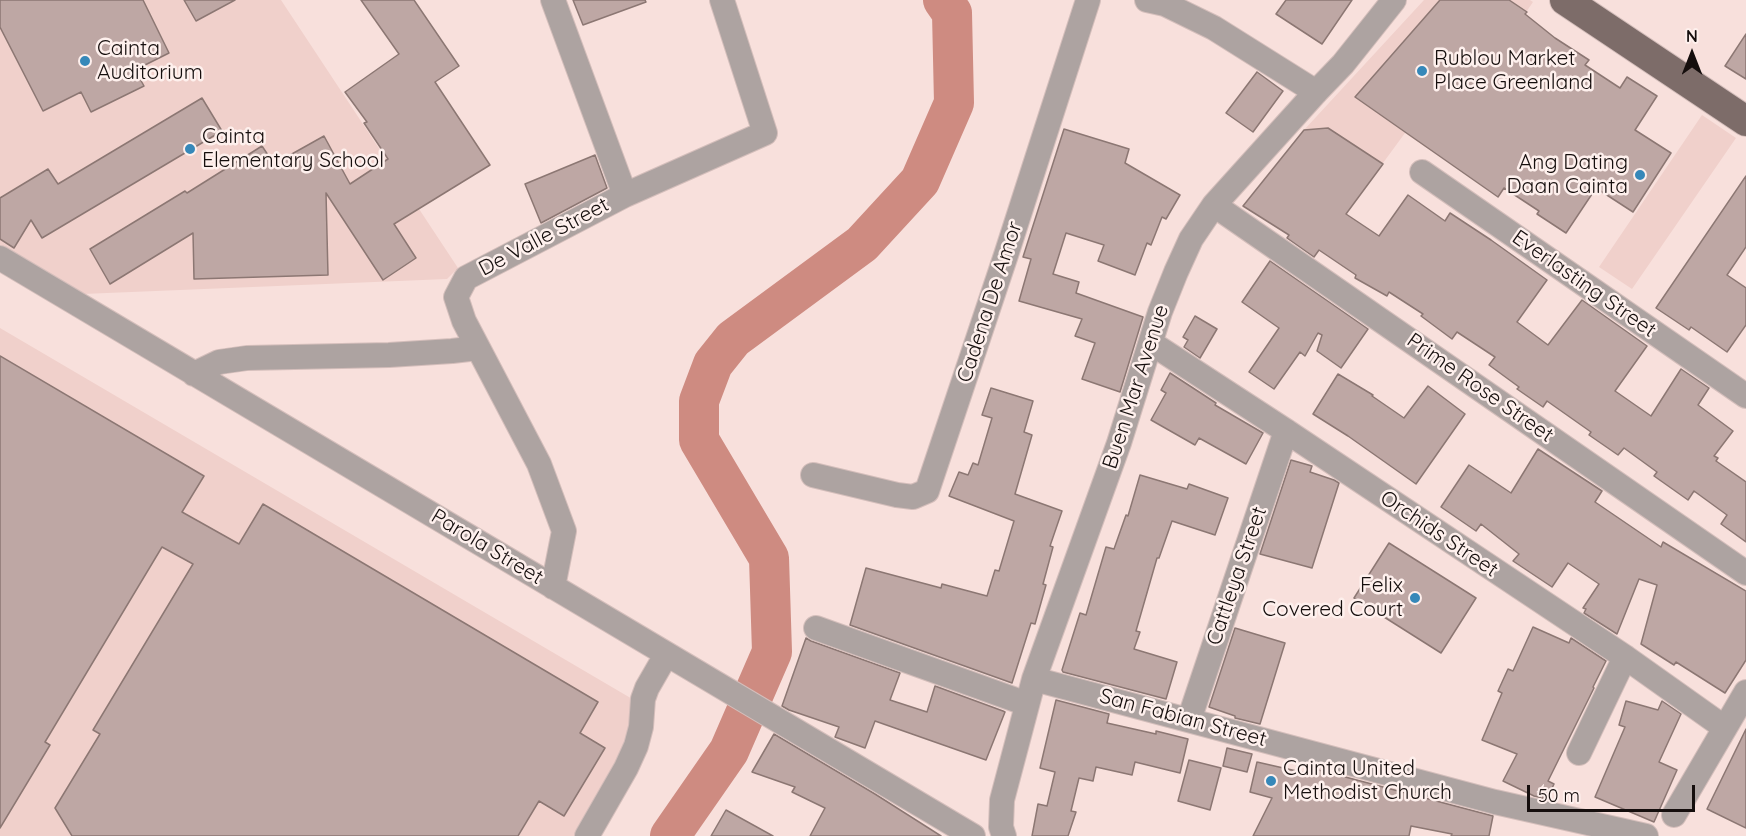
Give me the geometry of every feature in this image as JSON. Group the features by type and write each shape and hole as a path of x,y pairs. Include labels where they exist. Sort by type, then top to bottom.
{"main road":[{"path":"1565,0 1746,121"}],"street":[{"path":"553,0 625,195"},
{"name":"De Valle Street","path":"553,587 564,531 540,464 464,321 456,297 466,278 625,195 765,134 722,0"},
{"name":"Cadena De Amor","path":"813,475 897,495 913,497 927,491 1088,0"},
{"path":"1147,0 1165,4 1214,28 1316,92"},
{"name":"Buen Mar Avenue","path":"1004,836 1001,827 1002,800 1034,679 1119,443 1160,312 1191,239 1214,205 1343,64 1394,0"},
{"name":"Everlasting Street","path":"1422,172 1746,396"},
{"name":"Prime Rose Street","path":"1214,205 1746,573"},
{"name":"Parola Street","path":"0,258 974,836"},
{"name":"Orchids Street","path":"1151,343 1625,657 1725,728"},
{"path":"195,374 219,362 247,358 389,355 478,348"},
{"name":"Cattleya Street","path":"1189,720 1286,431"},
{"path":"816,628 1027,704"},
{"path":"586,836 626,768 636,746 641,727 643,699 666,655"},
{"path":"1580,753 1625,657"},
{"name":"San Fabian Street","path":"1034,679 1495,802 1646,836"},
{"path":"1674,815 1746,692"}],"shaded area":[{"name":"Cainta Elementary School","path":"0,0 281,0 458,268 447,279 83,294 0,245"},
{"name":"Rublou Market Place Greenland","path":"1424,0 1530,0 1533,2 1431,151 1405,133 1317,253 1243,206 1304,130"},
{"path":"1702,115 1736,138 1632,289 1599,267"},
{"path":"0,328 634,700 624,764 582,836 0,836"}],"building":[{"name":"Cainta Auditorium","path":"0,0 143,0 169,53 135,70 144,86 91,112 81,92 43,111 0,27"},
{"path":"184,0 235,0 196,21"},
{"path":"361,0 414,0 459,66 435,82 490,165 394,224 416,258 383,280 326,193 328,275 194,279 193,233 110,284 90,249 262,146 274,164 324,136 350,184 388,159 364,123 367,122 345,92 399,54"},
{"path":"573,0 645,0 646,2 583,25"},
{"path":"1286,0 1352,0 1322,44 1276,14"},
{"path":"1440,0 1509,0 1527,12 1525,14 1555,38 1589,60 1585,65 1620,88 1627,77 1657,96 1635,130 1671,153 1633,212 1596,188 1566,233 1537,214 1539,211 1504,188 1498,197 1355,97"},
{"path":"1746,34 1746,79 1725,66"},
{"path":"1257,72 1283,91 1253,132 1226,113"},
{"path":"202,98 222,131 42,238 31,220 14,248 0,239 0,198 48,169 58,184"},
{"path":"1328,128 1383,164 1346,214 1379,236 1408,195 1445,221 1450,213 1547,280 1517,322 1548,345 1582,300 1647,346 1615,391 1651,416 1681,369 1709,388 1698,405 1733,431 1714,456 1718,458 1716,461 1746,482 1746,542 1721,524 1727,515 1694,491 1688,500 1654,476 1657,472 1624,448 1618,455 1589,435 1591,432 1547,401 1543,407 1517,389 1519,387 1489,365 1495,357 1457,332 1452,339 1421,316 1423,314 1389,292 1387,296 1355,278 1356,275 1319,250 1314,257 1287,238 1289,235 1243,206 1304,130"},
{"path":"1064,129 1129,149 1125,163 1180,195 1166,219 1162,217 1151,245 1147,243 1135,275 1098,261 1104,245 1066,233 1053,274 1079,282 1076,293 1143,317 1120,392 1082,379 1095,343 1075,336 1082,319 1019,301 1031,259 1023,257"},
{"path":"595,155 607,188 541,223 525,184"},
{"path":"1746,176 1746,247 1727,275 1746,288 1746,325 1727,352 1691,327 1689,330 1656,308"},
{"path":"1270,261 1368,329 1341,368 1317,351 1322,335 1318,333 1305,356 1300,352 1274,389 1249,372 1279,328 1242,302"},
{"path":"1195,316 1217,329 1200,358 1184,347 1188,340 1183,337"},
{"path":"0,356 204,476 182,512 239,544 263,504 598,702 580,733 605,748 564,816 539,801 518,836 72,836 55,808 100,734 93,730 193,564 162,547 45,742 50,745 0,828"},
{"path":"1170,373 1216,403 1215,405 1263,433 1246,464 1199,438 1195,445 1151,420 1166,393 1161,390"},
{"path":"1338,374 1373,395 1404,418 1428,386 1465,414 1416,484 1313,414"},
{"path":"991,388 1033,401 1024,432 1032,435 1015,494 1062,511 1050,546 1053,547 1043,584 1046,585 1035,624 1031,623 1012,683 850,625 866,568 941,588 942,584 987,596 995,570 999,571 1014,521 949,496 959,472 968,475 973,463 978,465 992,418 982,415"},
{"path":"1538,449 1602,491 1595,502 1661,547 1663,542 1746,591 1746,660 1725,693 1676,662 1674,665 1641,644 1657,585 1639,579 1617,634 1584,613 1586,609 1583,608 1599,584 1568,563 1552,587 1513,561 1519,554 1481,524 1476,531 1441,507 1469,465 1511,493"},
{"path":"1291,460 1312,466 1310,472 1339,483 1312,568 1260,554"},
{"path":"1140,475 1187,489 1189,484 1228,498 1215,535 1172,521 1159,558 1157,558 1136,631 1140,632 1134,649 1177,662 1166,699 1062,670 1080,613 1086,615 1106,547 1114,549 1126,515 1128,516"},
{"name":"Felix Covered Court","path":"1389,543 1476,598 1441,653 1354,598"},
{"path":"1533,627 1569,643 1571,638 1606,661 1548,781 1554,784 1547,799 1534,796 1503,781 1517,754 1482,740 1502,693 1498,691 1508,669 1513,671"},
{"path":"1235,628 1285,643 1260,724 1235,718 1235,716 1209,707"},
{"path":"806,638 900,673 890,700 927,712 935,686 1005,712 986,760 875,721 865,748 835,737 839,727 782,706"},
{"path":"1056,700 1109,714 1107,723 1188,739 1180,773 1135,762 1132,775 1096,767 1093,781 1079,778 1071,811 1076,812 1068,836 1032,836 1038,804 1047,806 1055,772 1040,768"},
{"path":"1626,701 1658,710 1662,701 1681,714 1659,762 1677,770 1654,822 1595,797 1625,727 1619,725"},
{"path":"1746,729 1746,828 1707,809"},
{"path":"774,734 941,836 810,836 825,808 792,792 795,787 752,772"},
{"path":"1227,748 1252,754 1247,772 1223,766"},
{"path":"1189,760 1221,768 1210,810 1178,801"},
{"path":"1257,762 1314,775 1315,769 1493,816 1489,836 1451,836 1452,834 1411,826 1409,836 1253,836 1272,798 1250,792"},
{"path":"726,810 773,836 711,836"}],"waterway":[{"path":"670,836 729,751 772,652 769,558 699,440 699,401 713,364 733,339 862,244 920,181 954,103 952,13 943,0"}],"place":[{"name":"Cainta Auditorium","path":"85,61"},
{"name":"Rublou Market Place Greenland","path":"1422,71"},
{"name":"Cainta Elementary School","path":"190,149"},
{"name":"Ang Dating Daan Cainta","path":"1640,175"},
{"name":"Felix Covered Court","path":"1415,598"},
{"name":"Cainta United Methodist Church","path":"1271,781"}]}
